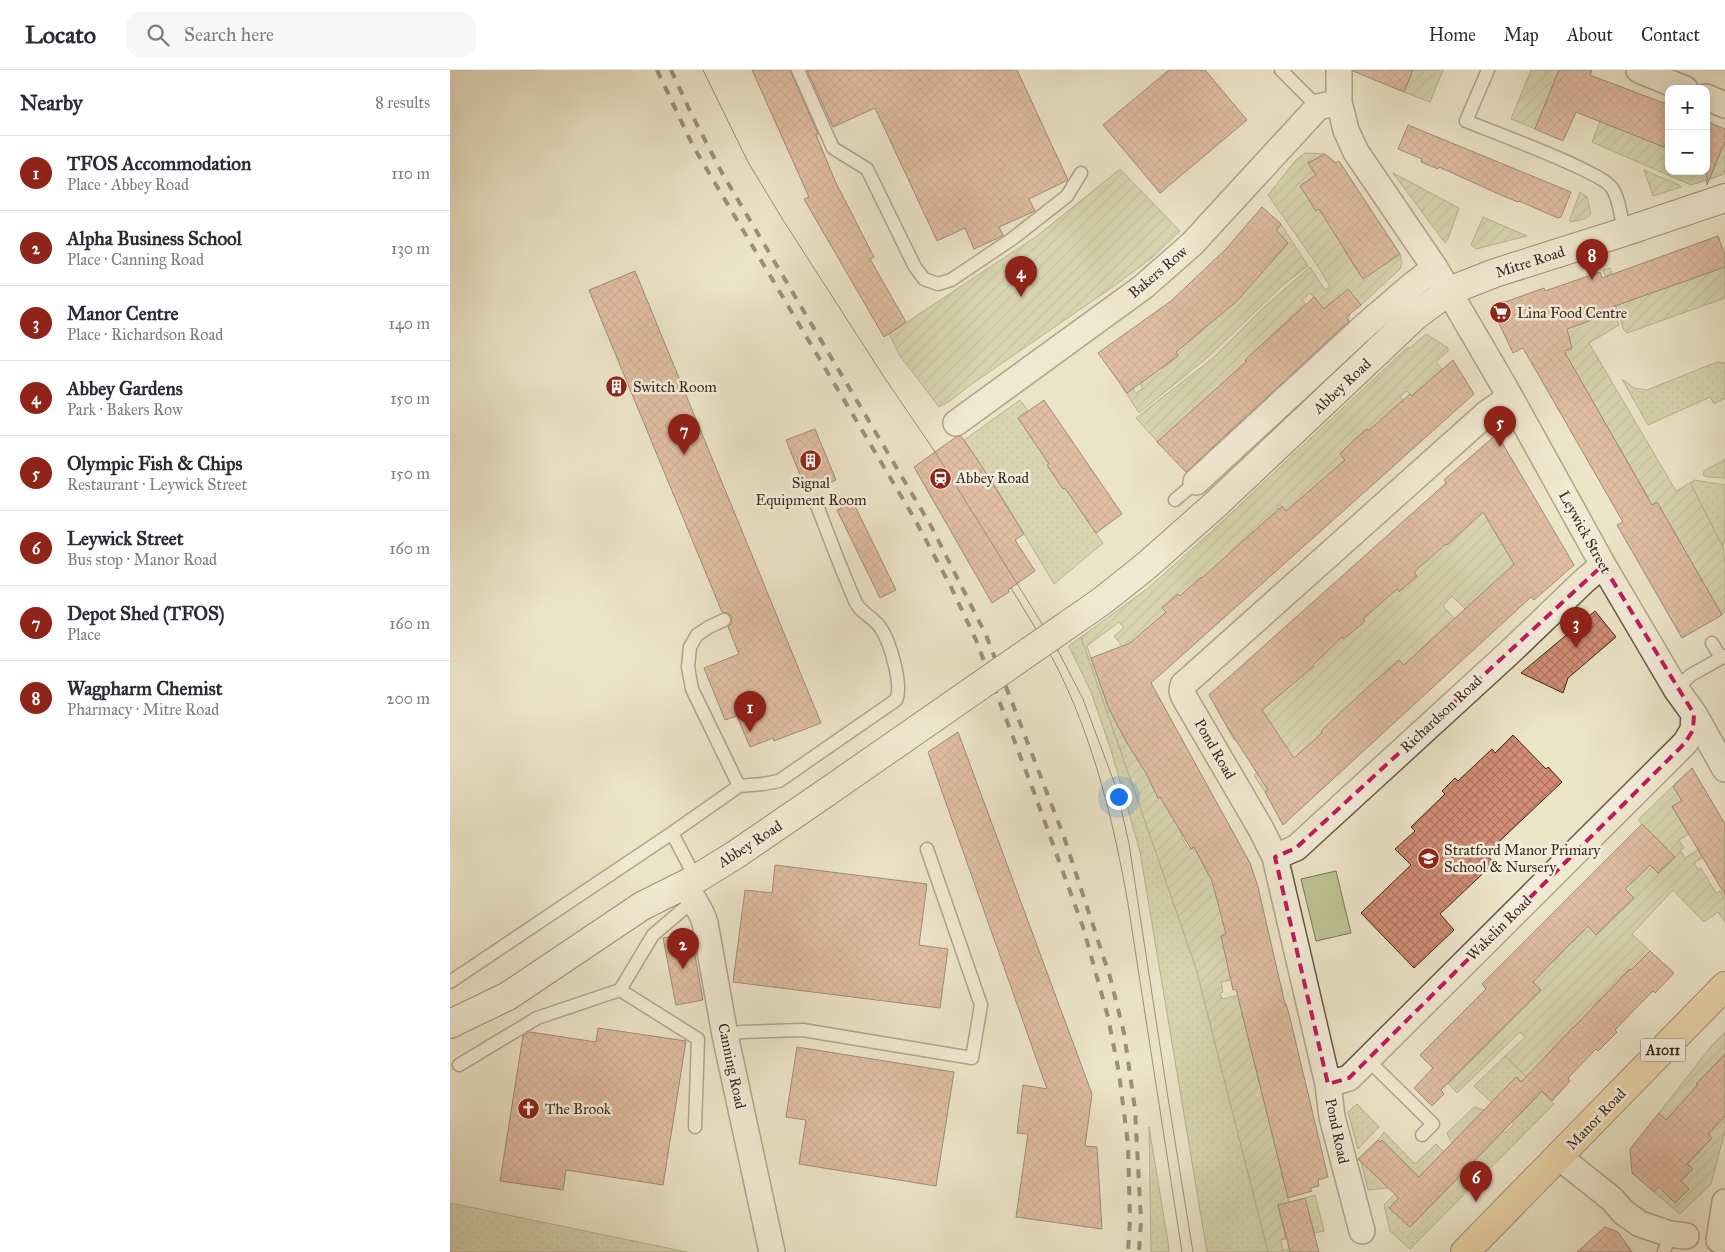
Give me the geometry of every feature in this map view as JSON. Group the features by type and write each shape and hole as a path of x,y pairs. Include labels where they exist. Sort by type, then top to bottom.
{"main road":[{"name":"Manor Road","path":"1465,1252 1725,986"}],"street":[{"path":"1339,70 1328,104 1346,130 1356,152 1449,291"},
{"path":"1639,70 1675,85"},
{"path":"1710,99 1725,105"},
{"name":"Bakers Row","path":"956,423 1143,287 1192,244 1328,104"},
{"name":"Mitre Road","path":"1449,291 1495,273 1725,198"},
{"name":"Abbey Road","path":"1196,482 1367,324 1435,268"},
{"name":"Abbey Road","path":"450,1024 508,996 642,906 692,888 1102,601 1146,566 1216,504 1415,316 1449,291"},
{"name":"Leywick Street","path":"1449,291 1603,565 1676,689 1694,714 1725,769"},
{"name":"Pond Road","path":"1361,1232 1332,1117 1328,1084 1275,857 1262,829 1184,696 1182,691 1183,685 1486,414 1510,397"},
{"name":"Richardson Road","path":"1275,857 1296,848 1603,565"},
{"name":"Wakelin Road","path":"1328,1084 1349,1078 1368,1060 1685,743 1693,730 1694,714"},
{"name":"Canning Road","path":"692,888 706,923 725,1035 772,1252"},
{"path":"1559,1157 1612,1199 1623,1212 1640,1224 1695,1240 1725,1202"}],"lane":[{"path":"798,70 833,148 867,169 915,267 924,279 938,284 951,280 1012,239 1067,196 1081,173"},
{"path":"1281,70 1328,104"},
{"path":"1488,70 1466,121 1575,166 1612,186 1624,232"},
{"path":"1175,500 1196,482"},
{"path":"450,982 672,833 738,786 780,781 893,704 898,696 896,670 888,644 880,626 857,606 816,503"},
{"path":"724,620 697,635 690,647 688,667 692,689 738,786"},
{"path":"1676,689 1691,675 1712,670 1723,657 1712,643"},
{"path":"459,1064 537,1018 620,990 653,936 692,888 672,833"},
{"path":"725,1035 742,1032 803,1030 972,1058 981,1005 927,849"},
{"path":"620,990 698,1039 695,1127"},
{"path":"1368,1060 1404,1086 1437,1120 1422,1135"}],"highlighted area":[{"path":"1603,565 1694,714 1693,730 1685,743 1349,1078 1328,1084 1275,857 1296,848"}],"green space":[{"path":"1413,70 1443,70 1430,102 1404,92"},
{"path":"1531,70 1559,70 1535,129 1511,119"},
{"path":"1600,121 1665,147 1665,174 1592,142"},
{"path":"1724,144 1725,174 1691,185 1668,175 1710,175 1710,166 1714,168"},
{"path":"1305,153 1325,154 1308,163 1316,175 1300,186 1316,211 1333,200 1360,242 1345,252 1357,270 1366,264 1378,269 1400,254 1402,263 1400,269 1361,305 1348,289 1337,299 1350,314 1348,321 1331,302 1324,309 1310,293 1302,300 1306,305 1255,356 1252,353 1245,360 1256,371 1207,397 1165,435 1163,448 1136,418 1213,358 1261,310 1310,267 1325,290 1330,287 1317,265 1268,195 1295,161"},
{"path":"1120,169 1180,231 1153,257 1114,286 939,407 900,356 889,334 1037,236"},
{"path":"1644,170 1679,185 1681,187 1653,196"},
{"path":"1393,173 1459,208 1445,243"},
{"path":"1580,192 1587,197 1591,214 1585,219 1570,222 1570,219"},
{"path":"1483,217 1527,236 1476,249 1471,245"},
{"path":"1281,224 1308,266 1284,284 1208,357 1139,413 1121,385 1127,381 1136,393 1143,388 1134,375 1153,357 1162,368 1178,356 1163,335 1249,287 1263,272 1249,259 1267,266 1288,243 1276,230"},
{"path":"1725,267 1725,298 1627,333 1624,330 1603,270 1610,268 1623,303"},
{"path":"1549,290 1564,330 1614,312 1619,325 1589,343 1676,491 1690,483 1723,547 1725,612 1722,614 1706,587 1693,594 1699,575 1688,556 1676,563 1669,551 1681,543 1670,524 1650,520 1663,512 1658,503 1623,522 1648,497 1565,353 1572,348 1568,335 1561,337 1545,291"},
{"path":"1426,334 1448,348 1448,351 1436,362 1442,369 1414,399 1407,391 1400,397 1407,404 1375,438 1367,429 1340,453 1345,460 1287,511 1280,505 1277,507 1283,515 1248,546 1243,540 1228,553 1234,560 1206,583 1201,577 1187,590 1185,601 1178,594 1162,607 1166,612 1148,634 1145,630 1135,639 1127,652 1114,636 1124,628 1119,622 1087,646 1110,712 1118,708 1127,742 1142,765 1158,797 1169,792 1183,835 1181,836 1189,850 1199,845 1196,851 1207,872 1222,864 1229,934 1221,936 1224,949 1240,978 1221,982 1223,992 1220,993 1222,999 1281,985 1283,993 1254,1001 1241,1009 1289,1202 1278,1205 1286,1239 1281,1240 1283,1250 1289,1249 1290,1252 1268,1252 1196,968 1081,637 1147,589 1210,533 1408,347 1410,348"},
{"path":"1717,362 1725,363 1725,398 1714,404 1710,397 1648,425 1622,379 1634,388 1647,390"},
{"path":"1020,400 1028,411 1018,418 1049,464 1047,465 1063,489 1065,488 1103,543 1054,584 1004,500 964,440"},
{"path":"1725,459 1725,478 1703,475 1704,471"},
{"path":"1474,473 1493,529 1500,541 1520,561 1465,609 1452,596 1443,606 1455,619 1353,712 1347,706 1337,715 1343,721 1326,737 1308,745 1298,754 1285,774 1265,792 1254,775 1271,760 1258,724 1234,740 1227,727 1243,714 1263,688 1274,700 1281,694 1280,692 1306,658 1315,663 1330,649 1337,632 1344,639 1364,621 1358,614 1384,575 1399,591 1417,576 1414,572 1441,539 1446,545 1453,539"},
{"path":"1694,480 1725,485 1725,537 1723,547 1690,483"},
{"path":"1081,637 1196,968 1268,1252 1207,1252 1140,852 1111,750 1091,692 1069,646"},
{"path":"1673,786 1682,801 1672,807 1684,827 1698,829 1679,840 1684,848 1680,850 1685,858 1707,844 1712,852 1694,863 1698,870 1701,868 1716,893 1720,891 1725,899 1725,922 1718,912 1704,922 1673,890 1632,934 1650,951 1631,970 1629,969 1592,1007 1594,1010 1575,1029 1573,1027 1545,1056 1547,1058 1528,1078 1505,1056 1525,1037 1520,1032 1457,1093 1448,1083 1483,992 1486,989 1525,974 1539,976 1545,970 1544,955 1552,963 1565,950 1558,942 1564,935 1572,943 1585,930 1577,923 1581,919 1597,934 1613,918 1618,883 1624,878 1631,884 1644,871 1643,858 1658,873 1672,860 1667,848 1638,820"},
{"path":"1336,871 1351,933 1316,941 1301,879"},
{"path":"1725,1032 1725,1131 1711,1184 1680,1214 1654,1192 1659,1187 1675,1203 1689,1189 1681,1181 1693,1169 1688,1164 1711,1139 1708,1134 1723,1118 1694,1090 1678,1107 1671,1124 1659,1113 1712,1045"},
{"path":"1505,1056 1554,1104 1410,1249 1390,1231 1384,1205 1402,1187 1406,1191 1390,1208 1410,1227 1465,1171 1468,1174 1475,1166 1472,1163 1503,1131 1505,1133 1514,1124 1512,1122 1537,1097 1517,1077 1492,1103 1474,1086"},
{"path":"1357,1104 1379,1127 1358,1149 1348,1112"},
{"path":"1474,1107 1484,1110 1452,1143 1447,1133"},
{"path":"1149,1127 1168,1242 1169,1252 1151,1252"},
{"path":"1384,1132 1415,1164 1436,1144 1444,1152 1413,1183 1412,1170 1382,1140 1380,1142 1378,1140"},
{"path":"1361,1161 1388,1188 1368,1190"},
{"path":"1315,1195 1324,1231 1314,1233 1305,1198"},
{"path":"450,1203 687,1252 450,1252"}],"building":[{"path":"752,70 790,70 818,134 816,135 836,183 874,257 870,259 906,322 884,337 804,199 809,197"},
{"path":"807,70 1017,70 1068,180 1029,199 1035,211 999,227 1003,235 998,238 974,249 965,228 937,241 875,108 833,127"},
{"path":"1169,70 1205,70 1247,120 1160,193 1103,125"},
{"path":"1353,70 1413,70 1404,92"},
{"path":"1559,70 1592,70 1590,75 1665,103 1665,147 1576,112 1563,141 1535,129"},
{"path":"1710,123 1725,129 1725,141 1707,185 1707,175 1710,175"},
{"path":"1408,125 1571,192 1561,217 1558,218 1439,167 1438,169 1421,162 1422,159 1398,149"},
{"path":"1325,154 1336,163 1339,161 1400,254 1363,279 1319,209 1316,211 1300,186 1316,175 1308,163"},
{"path":"1262,207 1281,224 1276,230 1288,243 1238,300 1176,352 1178,356 1127,393 1098,353 1171,301 1226,249"},
{"path":"1718,236 1725,255 1725,267 1612,307 1614,312 1567,329 1572,348 1564,351 1652,505 1657,502 1722,615 1682,638 1617,525 1623,522 1523,348 1513,353 1495,315 1501,302 1544,288 1545,291 1600,272 1602,278"},
{"path":"635,271 821,723 774,741 773,738 750,747 737,716 725,720 704,668 739,654 728,627 731,624 732,617 728,613 722,612 589,290"},
{"path":"1348,289 1361,305 1346,317 1349,321 1186,472 1157,442 1247,361 1245,360 1314,297 1324,309"},
{"path":"1453,360 1474,394 1151,683 1250,863 1258,887 1328,1177 1318,1180 1319,1186 1310,1188 1312,1191 1288,1198 1236,989 1233,990 1221,936 1226,934 1212,881 1194,847 1191,849 1160,797 1158,798 1146,773 1127,743 1109,709 1091,658 1130,643 1166,612 1162,608 1178,594 1180,596 1202,578 1282,506 1286,511 1345,460 1340,454 1353,441 1367,429 1368,431 1410,394 1412,396"},
{"path":"1044,400 1122,514 1096,533 1065,488 1063,489 1047,465 1049,464 1018,418"},
{"name":"Signal Equipment Room","path":"815,429 836,480 807,492 786,440"},
{"path":"1497,434 1574,565 1534,600 1531,597 1283,825 1265,792 1268,790 1209,695 1446,483 1444,480","holes":["1483,512 1514,564 1404,665 1399,660 1368,687 1294,758 1262,710 1314,666 1342,637 1344,639 1365,621 1363,619 1397,589 1399,592 1417,576 1414,572"]},
{"path":"961,436 1024,534 1015,540 1035,571 992,603 914,467 956,437"},
{"path":"853,502 896,590 880,598 837,510"},
{"path":"1595,611 1616,637 1568,678 1563,693 1521,673"},
{"path":"958,732 1092,1094 1085,1146 1097,1147 1102,1229 1016,1217 1028,1134 1017,1133 1023,1085 1047,1089 928,752"},
{"path":"1513,735 1546,769 1548,767 1562,782 1486,854 1494,863 1440,914 1454,930 1414,968 1361,913 1411,865 1395,849 1415,831 1411,827 1445,794 1442,791 1455,778 1458,781 1492,749 1495,753"},
{"path":"1692,768 1725,824 1725,895 1672,806 1682,801 1673,786"},
{"path":"1642,824 1675,857 1658,873 1650,865 1625,889 1634,898 1596,935 1588,926 1557,957 1533,982 1541,990 1441,1090 1444,1094 1432,1106 1414,1088 1433,1068 1420,1055 1486,989 1482,984"},
{"path":"775,865 927,884 919,945 948,949 940,1008 733,982 745,890 772,893"},
{"path":"691,933 703,1000 676,1005 663,938"},
{"path":"1650,951 1674,973 1655,993 1653,991 1615,1030 1617,1032 1598,1051 1596,1049 1568,1078 1570,1081 1552,1101 1542,1091 1410,1227 1389,1208 1399,1198 1358,1159 1378,1140 1380,1142 1382,1140 1419,1177 1516,1077 1521,1082 1630,969"},
{"path":"598,1028 686,1041 663,1185 566,1170 563,1190 500,1181 523,1036 530,1032 596,1042"},
{"path":"797,1047 954,1072 936,1186 799,1164 806,1120 786,1117"},
{"path":"1725,1054 1725,1116 1708,1134 1712,1138 1687,1164 1693,1169 1681,1181 1689,1189 1675,1203 1659,1187 1654,1192 1632,1173 1630,1149 1659,1113 1666,1120 1698,1085 1696,1084"},
{"path":"1305,1198 1319,1252 1290,1252 1278,1205"},
{"path":"1605,1227 1618,1232 1632,1252 1577,1252"}],"tram line":[{"path":"703,70 748,162 783,220 884,377 933,449 1054,643 1083,699 1117,790 1129,844 1193,1252"},
{"path":"1011,588 1046,647 1070,695 1092,753 1109,813 1128,904 1182,1252"}],"railway":[{"path":"657,70 693,146 913,516 950,585 976,640 1083,927 1108,1017 1119,1073 1128,1144 1130,1220 1128,1252"},
{"path":"671,70 722,173 931,526 986,635 1064,837 1110,977 1124,1033 1135,1109 1141,1221 1139,1252"}],"place":[{"name":"Wagpharm Chemist","path":"1592,280"},
{"name":"Abbey Gardens","path":"1021,297"},
{"name":"Lina Food Centre","path":"1501,313"},
{"name":"Switch Room","path":"617,387"},
{"name":"Olympic Fish & Chips","path":"1500,447"},
{"name":"Depot Shed (TFOS)","path":"684,455"},
{"name":"Signal Equipment Room","path":"811,460"},
{"name":"Abbey Road","path":"940,478"},
{"name":"Manor Centre","path":"1576,648"},
{"name":"TFOS Accommodation","path":"750,732"},
{"name":"Stratford Manor Primary School & Nursery","path":"1428,859"},
{"name":"Alpha Business School","path":"683,969"},
{"name":"The Brook","path":"529,1109"},
{"name":"Leywick Street","path":"1476,1202"}]}
